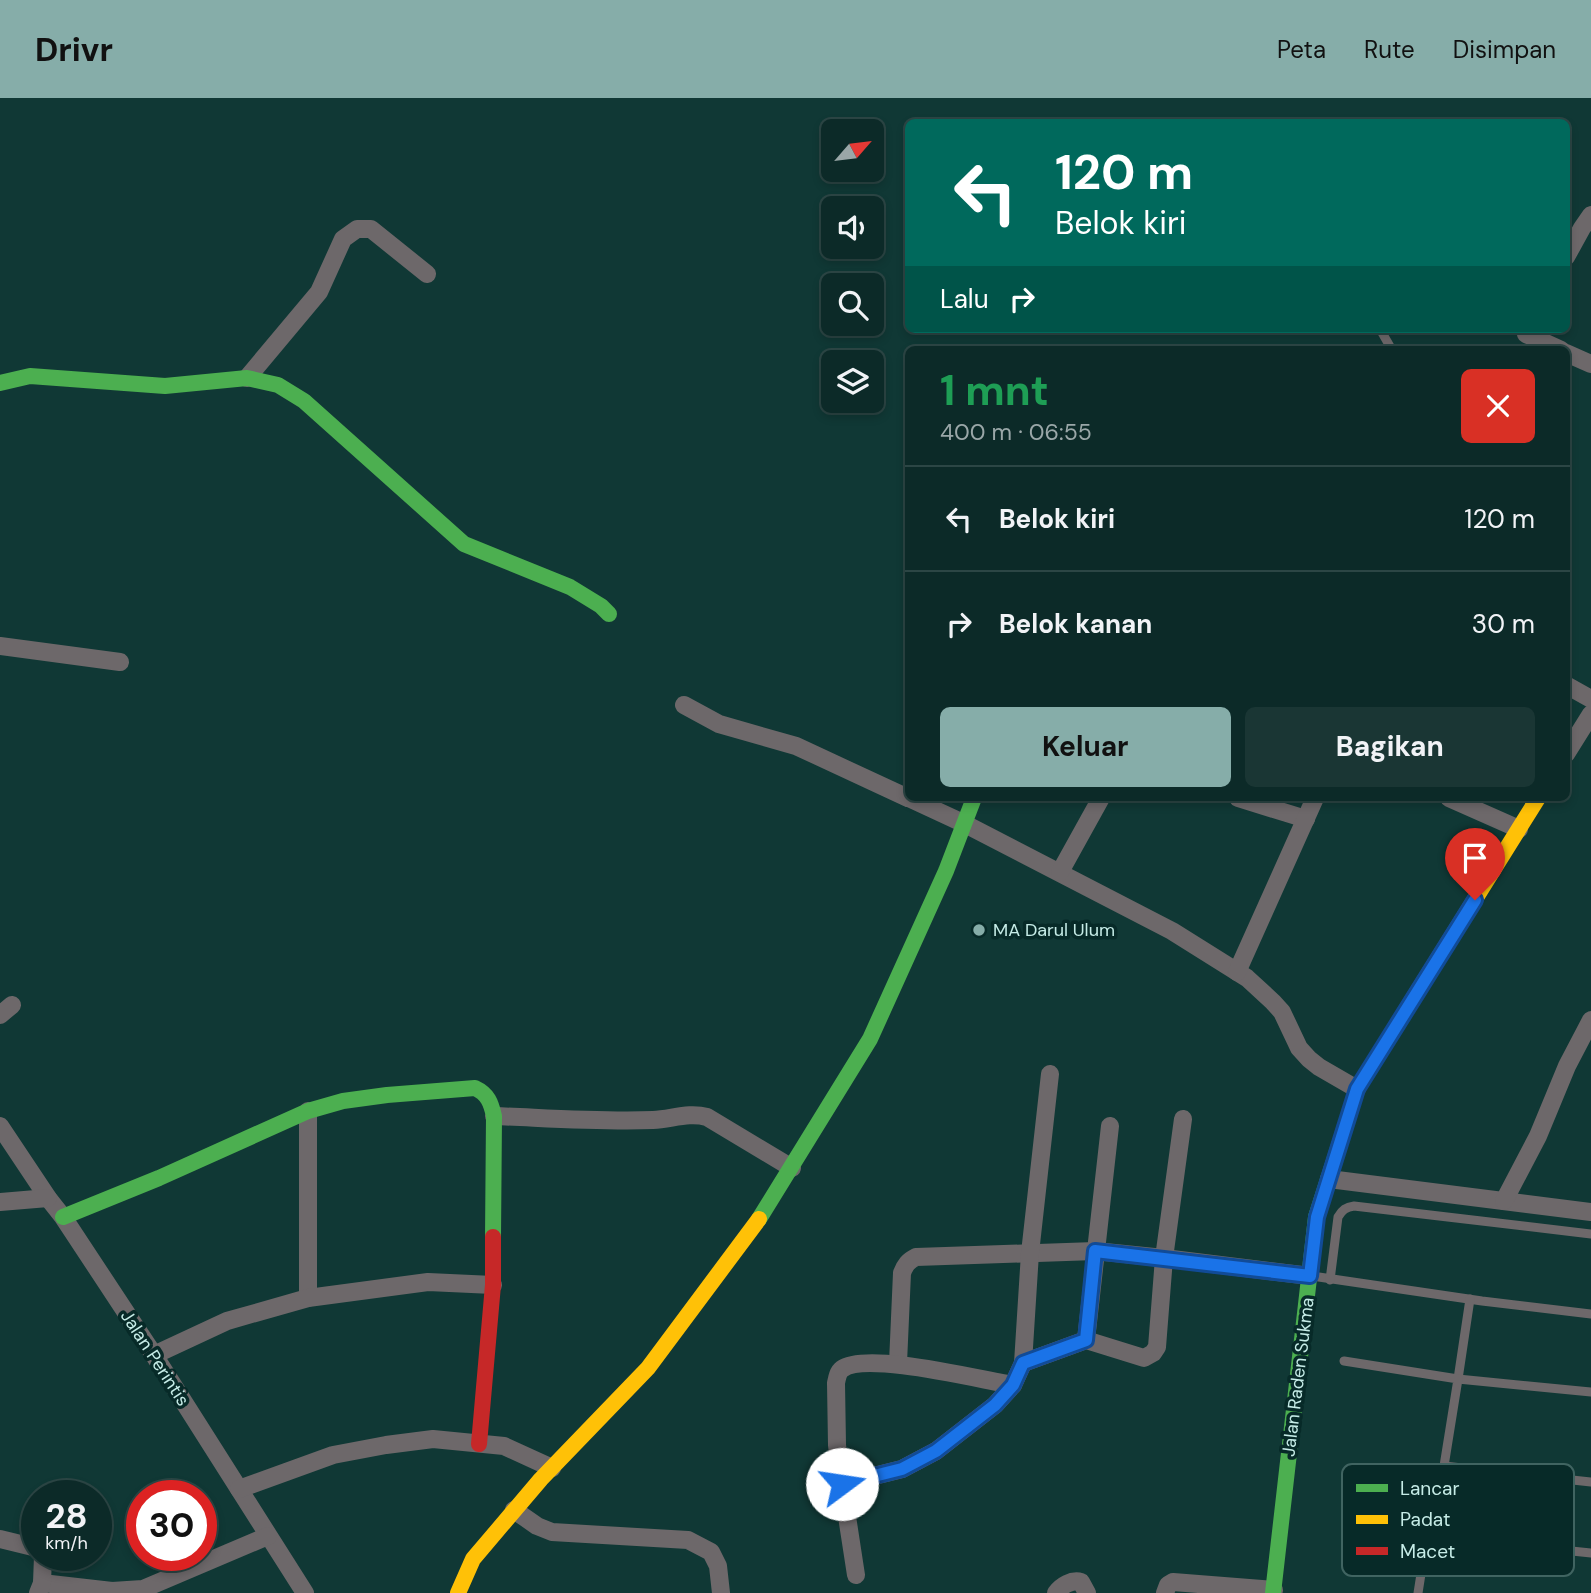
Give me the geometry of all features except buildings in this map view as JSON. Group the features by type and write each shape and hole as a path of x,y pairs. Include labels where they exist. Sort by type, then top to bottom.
{"street":[{"path":"1570,250 1591,215"},
{"path":"247,378 319,292 343,239 357,229 371,229 428,274"},
{"path":"1524,338 1549,346"},
{"path":"1570,355 1591,364"},
{"path":"0,383 30,376 165,386 247,378 278,385 304,401 464,544 570,587 609,614"},
{"path":"0,646 120,662"},
{"path":"1570,687 1591,699"},
{"path":"684,705 719,724 796,746 905,796"},
{"path":"1570,748 1590,719"},
{"path":"915,801 1172,931 1237,972 1282,1012 1299,1048 1309,1059 1357,1089"},
{"path":"458,1593 473,1559 552,1468 648,1368 763,1214 870,1039 946,871 973,801"},
{"path":"1060,872 1099,801"},
{"path":"1248,801 1306,819"},
{"path":"1237,972 1314,801"},
{"path":"1456,801 1519,829"},
{"name":"Jalan Raden Sukma","path":"1273,1592 1317,1217 1357,1089 1536,801"},
{"path":"1504,1201 1538,1136 1567,1066 1591,1020"},
{"path":"842,1484 902,1469 936,1451 995,1405 1013,1385 1023,1363 1030,1253 1050,1074"},
{"path":"63,1217 159,1178 308,1111 365,1098 475,1088 484,1091 491,1101 494,1116 493,1285 479,1444"},
{"path":"308,1111 308,1298"},
{"path":"494,1116 656,1120 696,1114 707,1117 792,1168"},
{"path":"1023,1363 1086,1340 1144,1358 1157,1347 1164,1258 1183,1119"},
{"name":"Jalan Perintis","path":"0,1126 154,1355 305,1593"},
{"path":"1086,1340 1110,1126"},
{"path":"1329,1179 1591,1212"},
{"path":"0,1202 48,1198"},
{"path":"898,1363 902,1273 904,1266 916,1257 1095,1251 1310,1276"},
{"path":"154,1355 227,1321 308,1298 428,1282 493,1285"},
{"path":"856,1574 837,1445 837,1375 842,1369 853,1364 898,1363 1013,1385"},
{"path":"239,1489 333,1455 433,1438 504,1446 552,1468"},
{"path":"514,1510 537,1526 552,1532 688,1541 711,1552 718,1566 721,1593"},
{"path":"40,1588 112,1591 143,1589 268,1536"},
{"path":"0,1539 21,1544"},
{"path":"1056,1593 1063,1586 1076,1581 1081,1582 1087,1593"},
{"path":"1165,1593 1168,1585 1173,1582 1273,1592"}],"lane":[{"path":"1330,1280 1338,1217 1347,1207 1591,1234"},
{"path":"1310,1276 1591,1314"},
{"path":"1444,1464 1470,1299"},
{"path":"1344,1361 1458,1379 1591,1392"}],"traffic: fast":[{"path":"0,383 30,376 165,386 247,378 278,385 304,401 464,544 570,587 609,614"},
{"path":"759,1219 870,1039 946,871 973,801"},
{"path":"1273,1593 1316,1217 1357,1089 1414,997"},
{"path":"63,1217 159,1178 308,1111 343,1101 475,1088 488,1099 494,1116 493,1237"}],"traffic: slow":[{"path":"1414,997 1536,801"},
{"path":"458,1593 473,1559 541,1479 648,1368 759,1219"}],"traffic: jam":[{"path":"479,1444 493,1285 493,1237"}],"place":[{"name":"MA Darul Ulum","path":"979,930"}],"route":[{"path":"842,1484 902,1469 936,1451 995,1405 1013,1385 1023,1363 1086,1340 1095,1251 1310,1276 1317,1217 1357,1089 1475,900"}]}
